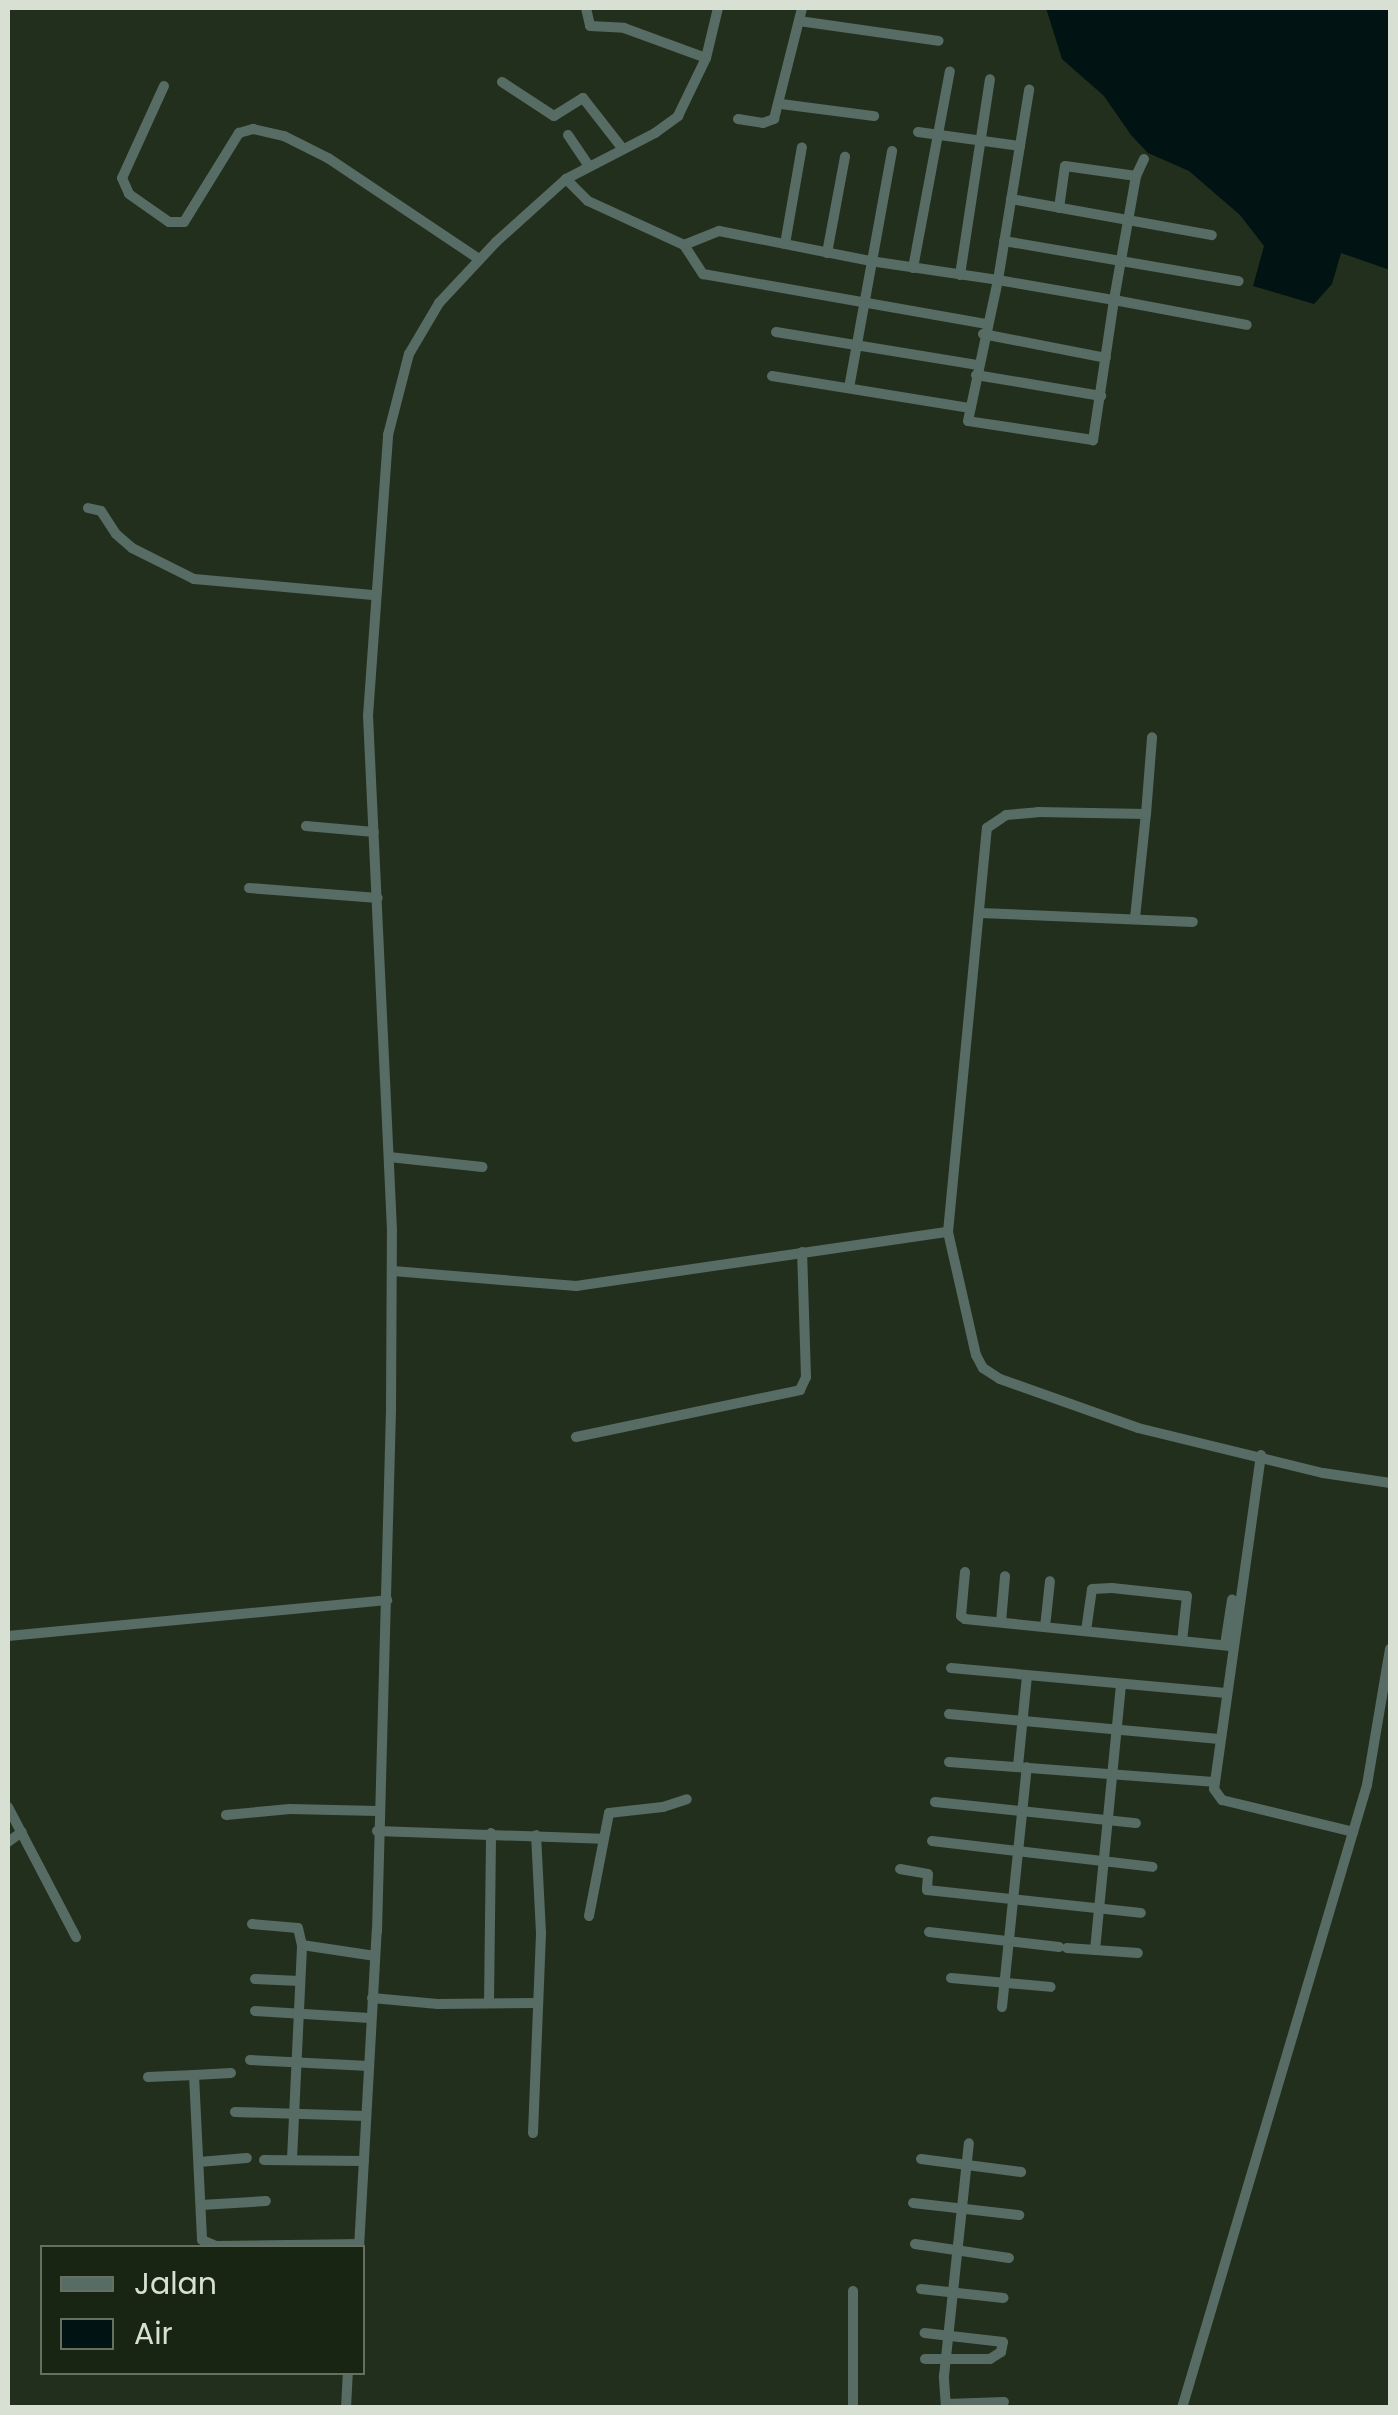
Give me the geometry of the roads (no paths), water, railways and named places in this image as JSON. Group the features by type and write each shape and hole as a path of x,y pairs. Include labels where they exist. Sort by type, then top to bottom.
{"street":[{"path":"586,8 588,23 595,28 624,28 706,58"},
{"path":"359,2245 375,1956 393,1272 368,696 388,434 409,354 439,303 479,259 566,179 656,134 678,116 706,58 718,8"},
{"path":"738,119 768,122 780,104 802,8"},
{"path":"800,20 939,41"},
{"path":"913,268 950,71"},
{"path":"960,275 990,79"},
{"path":"502,82 554,116 583,98 622,148"},
{"path":"164,86 122,178 129,194 169,222 184,222 239,133 254,130 284,136 328,158 479,259"},
{"path":"1029,90 998,280 968,422 1093,440 1136,176 1144,159"},
{"path":"780,104 874,116"},
{"path":"918,132 1020,146"},
{"path":"568,136 588,165"},
{"path":"785,244 802,147"},
{"path":"849,388 892,151"},
{"path":"828,252 845,157"},
{"path":"1059,208 1066,166 1136,176"},
{"path":"566,179 585,200 684,246 703,274 864,303 1106,358"},
{"path":"1011,199 1212,235"},
{"path":"684,246 713,230 870,262 998,280 1247,325"},
{"path":"1004,241 1239,282"},
{"path":"776,332 1100,396"},
{"path":"772,376 970,408"},
{"path":"88,508 101,511 116,534 132,548 194,580 375,595"},
{"path":"1135,918 1152,737"},
{"path":"1146,814 1038,812 997,818 987,828 948,1232 970,1337 984,1368 1023,1389 1138,1428 1323,1473 1390,1484"},
{"path":"306,826 374,832"},
{"path":"249,888 378,898"},
{"path":"980,913 1193,922"},
{"path":"388,1156 482,1167"},
{"path":"393,1272 576,1286 948,1232"},
{"path":"576,1437 800,1390 806,1377 802,1252"},
{"path":"1229,1645 1261,1455"},
{"path":"965,1572 960,1616 1229,1645"},
{"path":"1001,1622 1005,1576"},
{"path":"1045,1627 1050,1580"},
{"path":"1086,1631 1092,1588 1112,1588 1187,1596 1182,1641"},
{"path":"8,1636 387,1600"},
{"path":"1232,1600 1226,1693 1213,1782 1222,1800 1353,1832"},
{"path":"1182,2408 1353,1832 1384,1707 1390,1649"},
{"path":"950,1668 1226,1693"},
{"path":"1002,2008 1022,1812 1022,1721 1027,1676"},
{"path":"1094,1950 1122,1684"},
{"path":"949,1714 1219,1739"},
{"path":"950,1762 1213,1782"},
{"path":"589,1916 611,1810 654,1809 687,1800"},
{"path":"935,1802 1136,1823"},
{"path":"8,1807 76,1937"},
{"path":"226,1815 290,1809 378,1812"},
{"path":"377,1831 602,1839"},
{"path":"8,1842 22,1832"},
{"path":"489,2002 492,1833"},
{"path":"532,2133 540,1933 536,1835"},
{"path":"932,1841 1152,1867"},
{"path":"900,1869 928,1874 927,1890 1141,1912"},
{"path":"252,1924 298,1928 302,1945 292,2159"},
{"path":"929,1932 1138,1953"},
{"path":"302,1945 375,1956"},
{"path":"951,1978 1050,1987"},
{"path":"255,1979 300,1982"},
{"path":"372,1998 438,2004 538,2003"},
{"path":"255,2011 370,2018"},
{"path":"250,2060 369,2066"},
{"path":"148,2078 231,2073"},
{"path":"194,2075 202,2240 210,2245"},
{"path":"235,2112 366,2116"},
{"path":"969,2143 947,2359 946,2406 1004,2402"},
{"path":"200,2162 247,2158"},
{"path":"921,2159 1022,2172"},
{"path":"264,2160 364,2161"},
{"path":"201,2205 266,2201"},
{"path":"913,2203 1019,2216"},
{"path":"915,2244 1009,2258"},
{"path":"921,2289 1004,2298"},
{"path":"853,2291 853,2408"},
{"path":"924,2359 990,2359 1001,2352 1003,2342 925,2333"},
{"path":"346,2408 348,2375"}],"water":[{"path":"1046,8 1390,8 1390,270 1341,253 1332,284 1314,304 1253,286 1264,246 1240,215 1189,171 1148,153 1131,135 1104,96 1062,59"}]}
